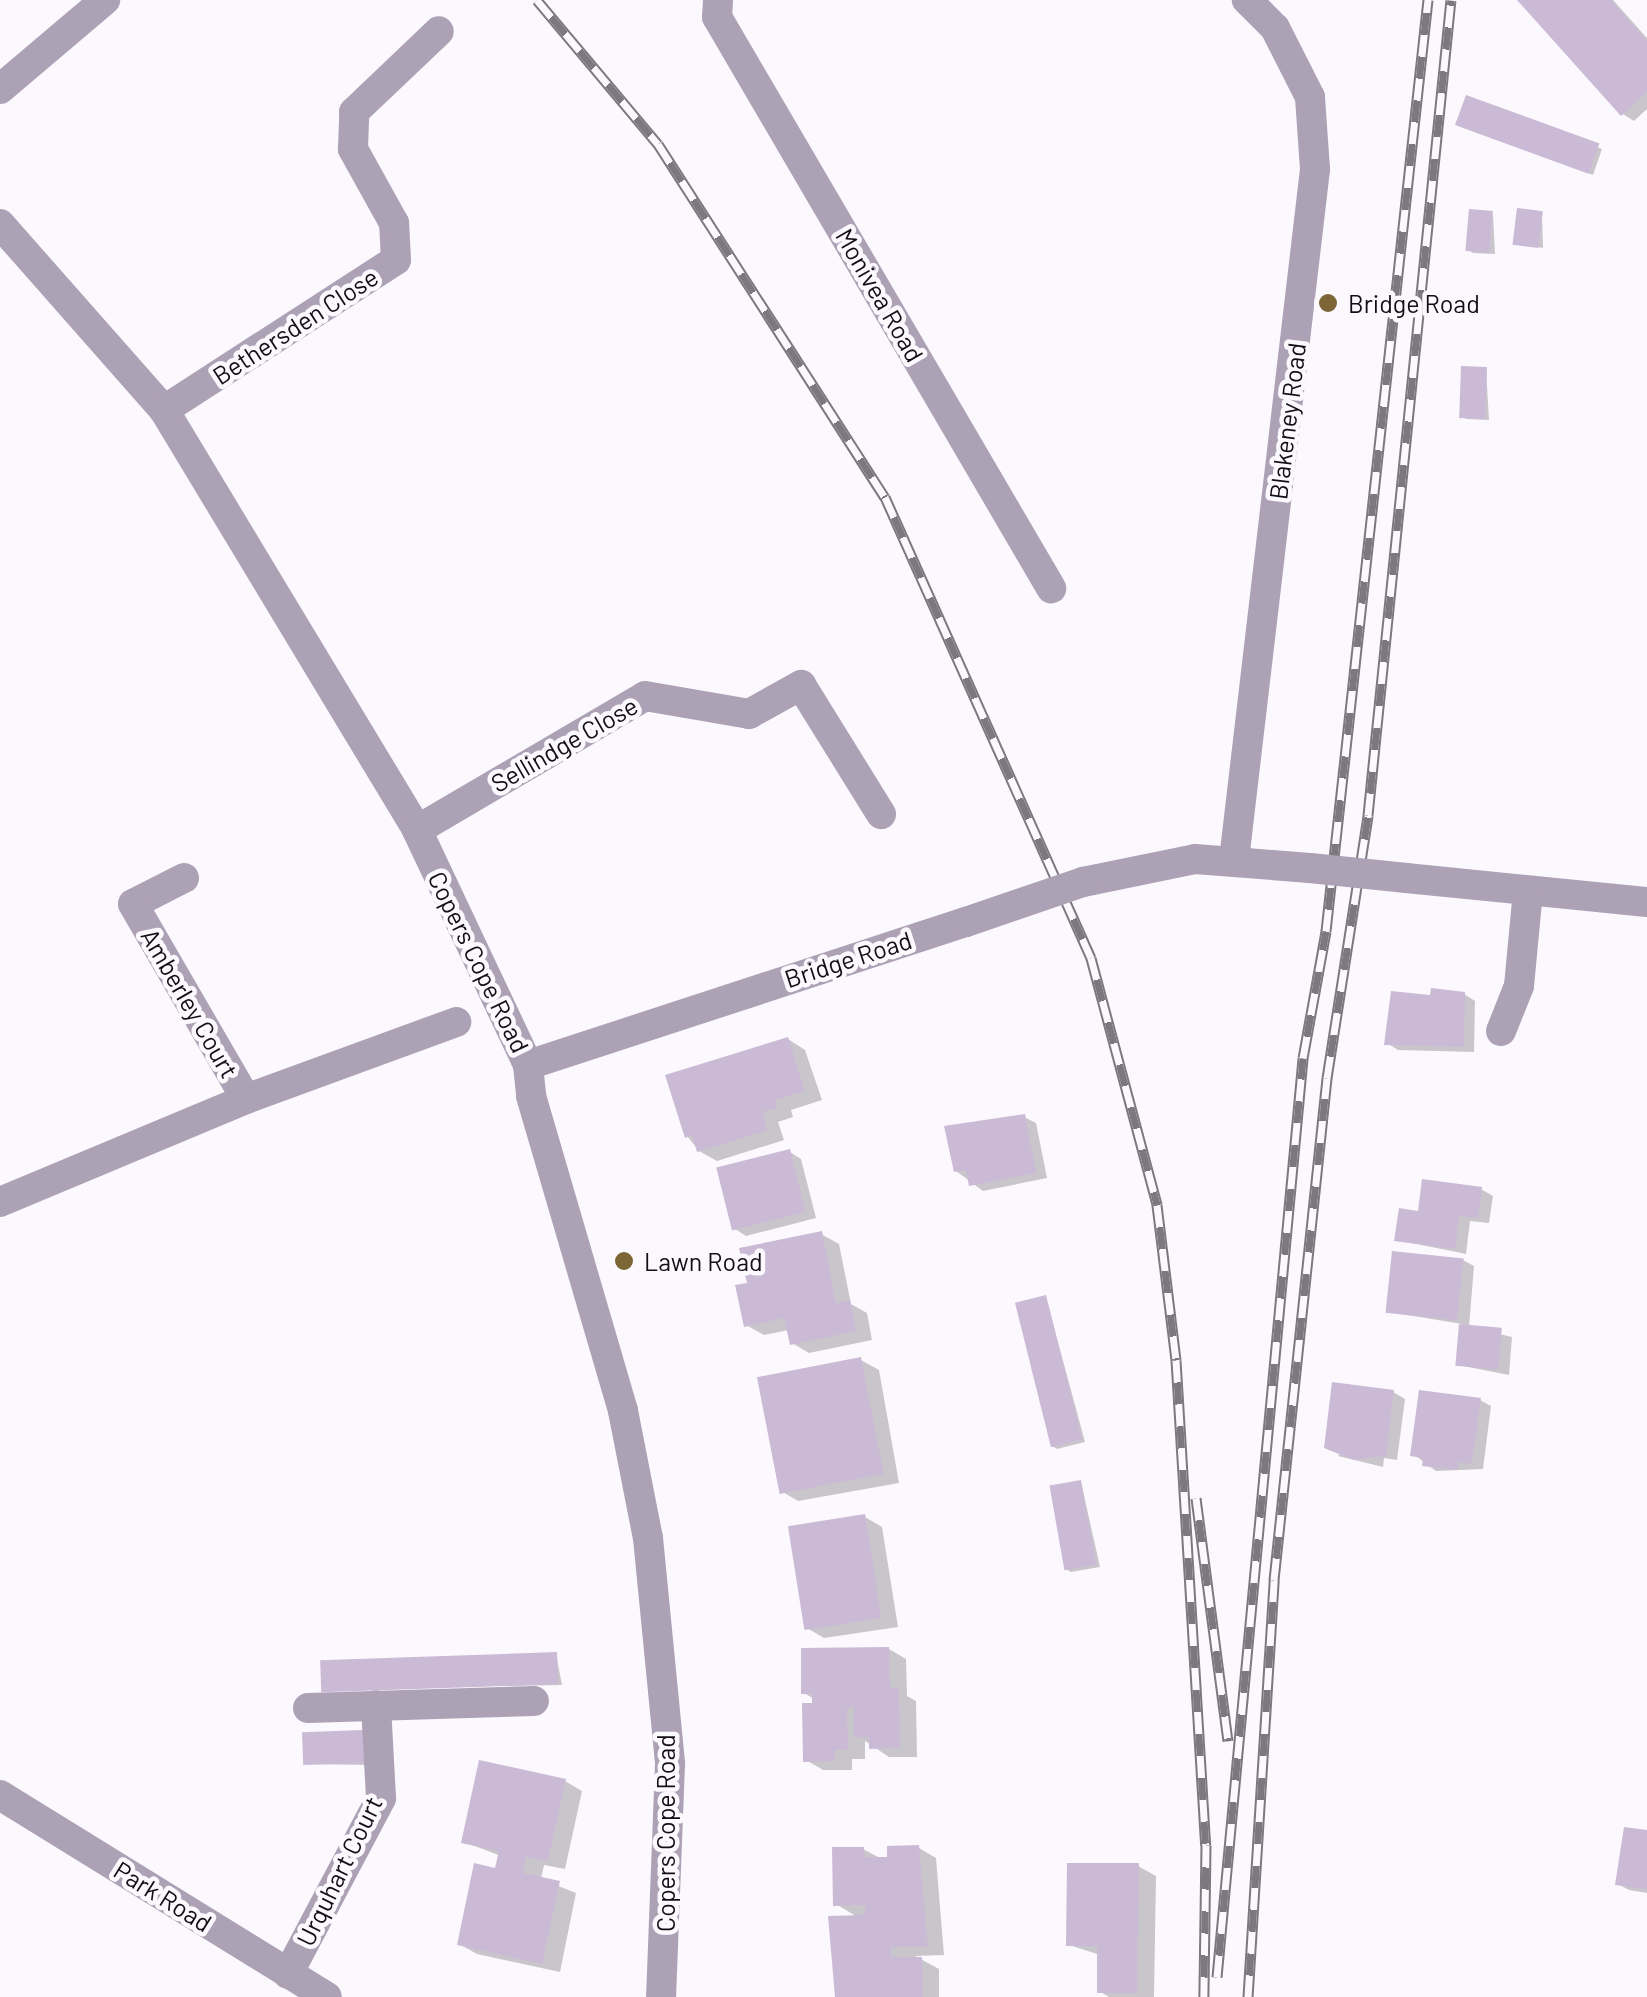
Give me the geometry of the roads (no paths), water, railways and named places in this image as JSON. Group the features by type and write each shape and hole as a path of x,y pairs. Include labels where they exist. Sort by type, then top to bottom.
{"street":[{"path":"0,90 106,0"},
{"name":"Monivea Road","path":"718,0 717,17 1051,588"},
{"name":"Blakeney Road","path":"1234,860 1315,169 1310,97 1274,28 1247,0"},
{"name":"Bethersden Close","path":"164,410 396,260 394,223 352,149 354,112 438,32"},
{"name":"Copers Cope Road","path":"0,224 164,410 417,830 528,1065 531,1096 622,1411 648,1538 670,1764 661,1997"},
{"name":"Sellindge Close","path":"417,830 645,696 748,714 800,685 881,814"},
{"name":"Bridge Road","path":"528,1065 1147,864 1234,860 1647,902"},
{"name":"Amberley Court","path":"184,878 132,904 246,1099"},
{"path":"1501,1030 1519,986 1528,891"},
{"path":"0,1202 246,1099 456,1022"},
{"path":"308,1708 534,1700"},
{"name":"Urquhart Court","path":"288,1974 381,1798 376,1705"},
{"name":"Park Road","path":"0,1795 327,1997"}],"railway":[{"path":"537,0 658,144 885,497 1091,958 1157,1205 1176,1360 1206,1845 1204,1997"},
{"path":"1217,1977 1303,1058 1326,931 1428,0"},
{"path":"1248,1997 1274,1580 1327,1078 1368,815 1451,0"},
{"path":"1196,1498 1228,1741"}],"place":[{"name":"Bridge Road","path":"1328,303"},
{"name":"Lawn Road","path":"624,1261"}]}
